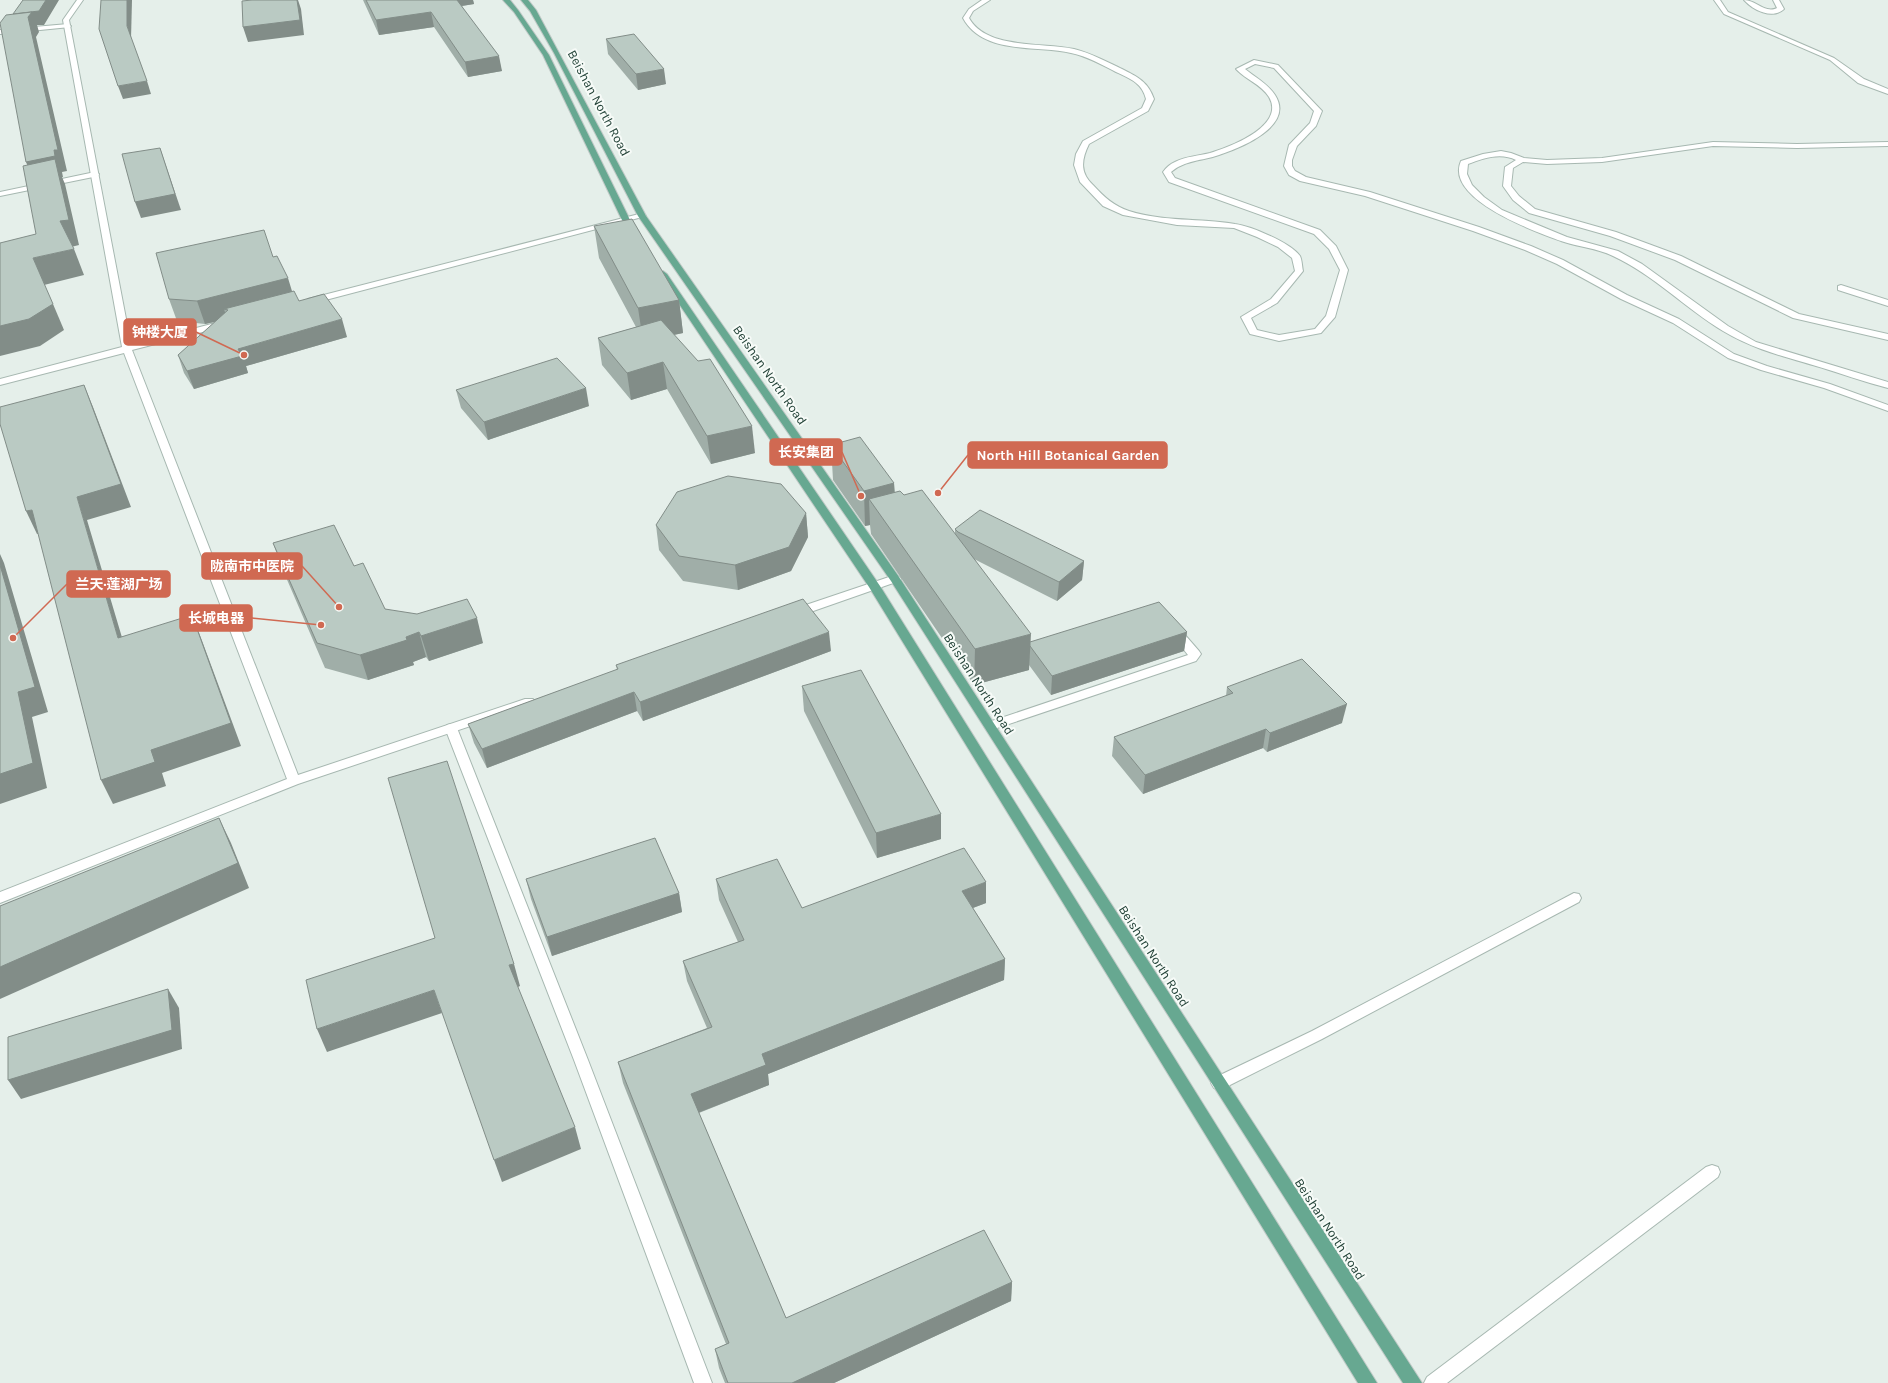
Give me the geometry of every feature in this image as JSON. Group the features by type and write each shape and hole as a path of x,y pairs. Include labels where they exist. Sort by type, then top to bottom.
{"main road":[{"name":"Beishan North Road","path":"506,0 516,11 546,55 626,220 640,240"},
{"name":"Beishan North Road","path":"524,0 536,16 642,216 895,579 1413,1383"},
{"path":"657,266 874,586 1368,1383"}],"street":[{"path":"80,0 66,20 127,349 294,781"},
{"path":"987,0 971,10 966,18 971,27 983,35 1000,42 1074,51 1140,80 1148,89 1150,99 1145,109 1086,143 1080,154 1078,165 1083,180 1106,204 1126,213 1151,219 1177,223 1235,226 1274,242 1296,257 1299,271 1274,301 1246,317 1253,332 1279,338 1318,331 1330,317 1344,270 1333,248 1317,232 1172,180 1167,172 1178,163 1216,154 1251,139 1264,131 1272,121 1276,109 1274,99 1264,88 1240,69 1254,62 1276,66 1318,112 1313,124 1293,145 1288,160 1288,166 1292,173 1303,179 1367,194 1476,229 1497,238 1528,248 1560,262 1624,297 1676,321 1731,356 1764,368 1826,386 1888,408"},
{"path":"1717,0 1726,13 1832,59 1861,81 1888,92"},
{"path":"1747,0 1765,11 1776,12 1781,9 1776,0"},
{"path":"0,32 68,26"},
{"path":"1888,144 1797,146 1713,144 1602,160 1547,162 1522,160 1514,155 1499,153 1480,156 1464,163 1463,174 1468,186 1481,199 1499,212 1564,239 1615,253 1639,266 1725,328 1753,344 1888,385"},
{"path":"1522,160 1509,167 1507,186 1516,198 1532,211 1613,234 1678,258 1796,316 1888,337"},
{"path":"0,194 95,174"},
{"path":"304,303 642,216"},
{"path":"1841,288 1888,303"},
{"path":"0,382 235,321"},
{"path":"862,532 878,528"},
{"path":"784,616 895,579"},
{"path":"990,726 1192,658 1195,654 1167,623"},
{"path":"0,898 294,781 543,697"},
{"path":"451,728 581,1060 703,1383"},
{"path":"1219,1083 1317,1035 1574,898"},
{"path":"1433,1383 1712,1172"}],"building":[{"path":"23,0 46,0 39,11 13,14"},
{"path":"101,0 127,0 127,26 147,81 118,86 99,29"},
{"path":"297,0 300,20 243,27 242,1"},
{"path":"366,0 457,0 499,56 465,62 431,12 376,20"},
{"path":"32,12 28,17 58,150 54,150 55,156 26,162 0,23 6,15"},
{"path":"634,34 664,69 636,74 606,39"},
{"path":"160,148 175,194 135,202 122,154"},
{"path":"55,159 69,220 60,221 74,249 33,258 53,304 29,319 0,326 0,243 36,234 23,166"},
{"path":"632,219 679,300 638,308 594,226"},
{"path":"264,230 273,257 277,256 288,278 197,301 169,299 156,253"},
{"path":"294,291 299,301 324,294 342,319 238,349 242,356 187,371 178,355 228,310 224,309"},
{"path":"661,320 698,361 710,359 752,426 707,436 663,362 627,373 598,338"},
{"path":"557,358 586,388 484,422 456,390"},
{"path":"84,385 121,484 77,497 118,638 192,615 231,723 151,750 155,762 101,780 32,510 26,511 0,424 0,407"},
{"path":"860,437 894,483 864,491 831,445"},
{"path":"728,476 781,484 806,513 789,547 735,565 679,556 656,525 677,492"},
{"path":"922,490 1031,634 975,649 869,499 900,491 904,495"},
{"path":"980,510 1084,561 1059,582 958,532 955,529"},
{"path":"334,525 354,566 363,563 385,609 417,614 467,599 477,618 421,636 419,632 406,637 407,640 360,655 317,643 273,543"},
{"path":"0,565 35,687 18,692 33,763 0,774"},
{"path":"803,599 829,632 640,702 634,692 482,749 468,724 618,669 616,665"},
{"path":"1159,602 1187,632 1052,676 1030,646 1030,642"},
{"path":"1302,659 1347,704 1270,733 1266,729 1145,775 1114,737 1233,693 1227,687"},
{"path":"861,670 941,814 876,833 802,686"},
{"path":"447,761 514,964 509,965 575,1127 494,1160 434,990 317,1029 306,980 435,938 388,778"},
{"path":"219,818 238,863 0,967 0,906"},
{"path":"655,838 679,893 547,937 526,879"},
{"path":"964,848 986,882 962,891 1005,959 762,1054 766,1065 691,1094 786,1318 984,1230 1012,1282 792,1383 728,1383 715,1349 729,1343 618,1062 712,1027 683,961 744,940 716,879 777,859 802,908"},
{"path":"168,989 172,1030 8,1080 8,1037"}],"place":[{"name":"钟楼大厦","path":"244,355"},
{"name":"North Hill Botanical Garden","path":"938,493"},
{"name":"长安集团","path":"861,496"},
{"name":"陇南市中医院","path":"339,607"},
{"name":"长城电器","path":"321,625"},
{"name":"兰天·莲湖广场","path":"13,638"}]}
